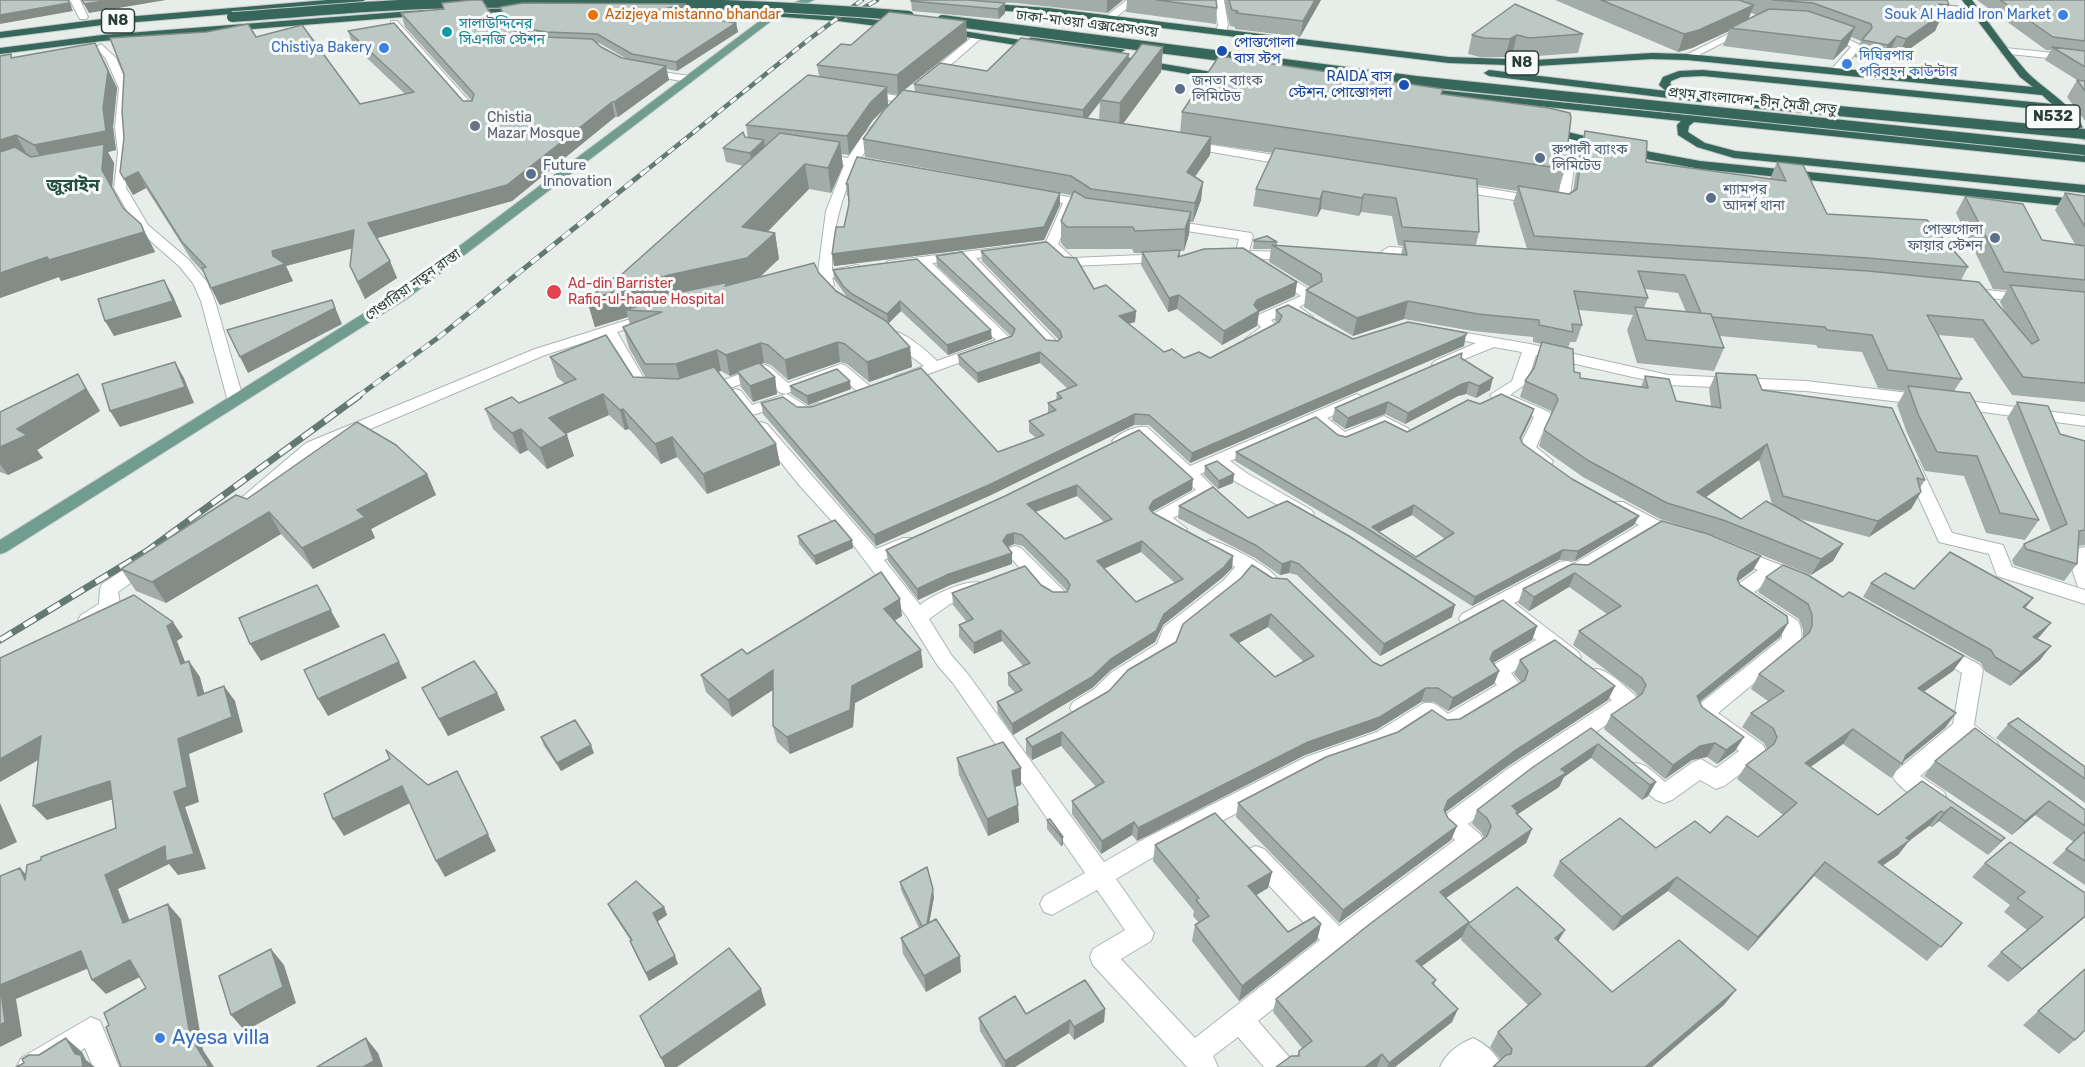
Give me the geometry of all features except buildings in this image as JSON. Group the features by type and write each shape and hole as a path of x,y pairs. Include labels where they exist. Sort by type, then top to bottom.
{"highway":[{"name":"N8","path":"0,27 248,0"},
{"name":"ঢাকা-মাওয়া এক্সপ্রেসওয়ে","path":"0,42 360,0"},
{"name":"ঢাকা-মাওয়া এক্সপ্রেসওয়ে","path":"0,35 102,22 422,4 572,0 772,5 923,17 1476,79"},
{"name":"ঢাকা-মাওয়া এক্সপ্রেসওয়ে","path":"823,0 923,17 1416,81"},
{"name":"N532","path":"1966,0 2024,75 2045,99 2085,137"},
{"name":"N8","path":"0,51 195,29 475,10 491,5 648,7 923,17"},
{"name":"N8","path":"975,6 1109,18 1382,54 1482,63 1536,63 1652,56 1687,57 1836,70 2045,99"},
{"path":"999,8 1680,96"},
{"path":"453,14 475,10"},
{"path":"0,60 101,47 394,23 441,16"},
{"path":"936,30 1237,79"},
{"path":"996,38 1019,38 1155,54 1460,96 1690,119"},
{"path":"1476,79 1641,64 1694,66 2045,99"},
{"path":"2045,99 1703,73 1679,74 1667,79 1664,85 1702,108 2085,158"},
{"name":"N532","path":"2024,75 2045,99 2085,158"},
{"name":"N8","path":"1476,79 1702,108"},
{"path":"1416,81 1520,114"},
{"name":"প্রথম বাংলাদেশ-চীন মৈত্রী সেতু","path":"1416,81 1702,108 2085,150"},
{"path":"2085,137 1702,108 1681,128 1682,133 1692,140 1714,150 1734,154 2085,189"},
{"path":"2085,194 1692,154 1541,124 1573,136 1651,156 1700,165 2085,204"}],"main road":[{"name":"গেণ্ডারিয়া নতুন রাস্তা","path":"0,548 235,398 403,295 776,13 809,0"}],"street":[{"path":"75,0 82,17"},
{"path":"1109,18 1133,0"},
{"path":"1219,0 1223,25 1221,32"},
{"path":"491,5 501,28 511,35 528,41"},
{"path":"1687,57 1761,22"},
{"path":"394,23 473,112"},
{"path":"1822,30 1857,46 1836,70"},
{"path":"833,294 827,286 824,274 830,217 840,184 851,161 895,108 981,36"},
{"path":"101,47 111,58 124,88 118,156 120,189 142,227 184,263 200,282 208,301 235,398"},
{"path":"2005,51 2085,59"},
{"path":"632,70 689,79"},
{"path":"856,93 895,108 937,105"},
{"path":"1436,185 1564,205 1573,136"},
{"path":"1180,144 1307,165"},
{"path":"806,156 851,161 893,170"},
{"path":"1025,193 1070,201 1086,213 1109,217"},
{"path":"1051,245 1070,201"},
{"path":"1155,223 1246,236 1242,255"},
{"path":"780,284 824,274 920,260 1051,245 1070,262 1173,258"},
{"path":"1363,263 1386,264 1389,251 1436,254"},
{"path":"966,255 1053,346"},
{"path":"1238,346 1271,327 1261,319 1311,296 1242,255"},
{"path":"1219,256 1306,257"},
{"path":"749,411 787,399 806,413 1006,341 920,260"},
{"path":"1954,291 2037,299"},
{"path":"1288,307 1315,322"},
{"path":"228,511 249,501 312,447 540,352 670,310"},
{"path":"881,329 906,344 934,367"},
{"path":"1424,329 1530,349 1668,380 1806,386 2085,421"},
{"path":"608,330 644,392 663,392"},
{"path":"1425,370 1492,342"},
{"path":"1530,349 1519,383 1490,399 1543,415 1527,448 1556,469"},
{"path":"877,387 841,369 785,389 765,370 720,382 749,411 872,558 915,613 917,620 1018,745 1101,876 1142,933 1102,957 1199,1061 1239,1019 1472,841 1452,823 1517,774 1594,736 1627,700 1500,602"},
{"path":"1188,473 1370,393"},
{"path":"1883,394 1890,414"},
{"path":"1315,417 1344,439 1384,421 1404,434 1422,426"},
{"path":"1100,451 1141,431 1208,491 1159,518 1247,565 1278,586 1288,582"},
{"path":"1907,454 1945,538 1997,549 2004,570 2085,597"},
{"path":"1218,460 1242,478 1316,521"},
{"path":"1604,499 1653,525 1696,538"},
{"path":"1451,629 1567,567 1574,572 1653,525"},
{"path":"872,558 928,533"},
{"path":"1718,547 1811,585"},
{"path":"72,629 109,607 109,589 161,552"},
{"path":"1015,552 1058,597"},
{"path":"2085,553 2076,554 2085,582"},
{"path":"1063,718 1100,696 1119,677 1166,648 1171,632 1231,585 1247,565"},
{"path":"1009,574 1029,567"},
{"path":"1620,758 1664,794 1701,768 1716,780 1755,751 1703,713 1792,641 1791,626 1741,592 1773,569"},
{"path":"917,620 932,604 990,582"},
{"path":"1454,606 1472,618"},
{"path":"1052,904 1314,763 1385,738 1429,710 1447,725 1511,686 1497,672 1551,641"},
{"path":"1924,642 1974,670 1963,728 1904,777 1951,809"},
{"path":"1963,728 2006,760"},
{"path":"1216,814 1338,942"},
{"path":"1239,1019 1281,1067"},
{"path":"30,1067 91,1030 106,1067"},
{"path":"1453,1067 1473,1051 1489,1067"}],"lane":[{"path":"1916,6 1976,12"}],"railway":[{"path":"643,173 808,40 862,0"},
{"path":"855,13 877,0"},
{"path":"357,397 439,337 644,172"},
{"path":"0,640 147,551 359,396"}],"place":[{"name":"Azizjeya mistanno bhandar","path":"593,15"},
{"name":"Souk Al Hadid Iron Market","path":"2063,15"},
{"name":"সালাউদ্দিনের সিএনজি স্টেশন","path":"447,32"},
{"name":"Chistiya Bakery","path":"384,48"},
{"name":"পোস্তগোলা বাস স্টপ","path":"1222,51"},
{"name":"দিঘিরপার পরিবহন কাউন্টার","path":"1847,64"},
{"name":"RAIDA বাস স্টেশন, পোস্তোগলা","path":"1404,85"},
{"name":"জনতা ব্যাংক লিমিটেড","path":"1180,89"},
{"name":"Chistia Mazar Mosque","path":"475,126"},
{"name":"রুপালী ব্যাংক লিমিটেড","path":"1540,158"},
{"name":"Future Innovation","path":"531,174"},
{"name":"শ্যামপুর আদর্শ থানা","path":"1711,198"},
{"name":"পোস্তগোলা ফায়ার স্টেশন","path":"1995,238"},
{"name":"Ad-din Barrister Rafiq-ul-haque Hospital","path":"554,292"},
{"name":"Ayesa villa","path":"160,1038"}],"district":[{"name":"জুরাইন","path":"73,186"}]}
